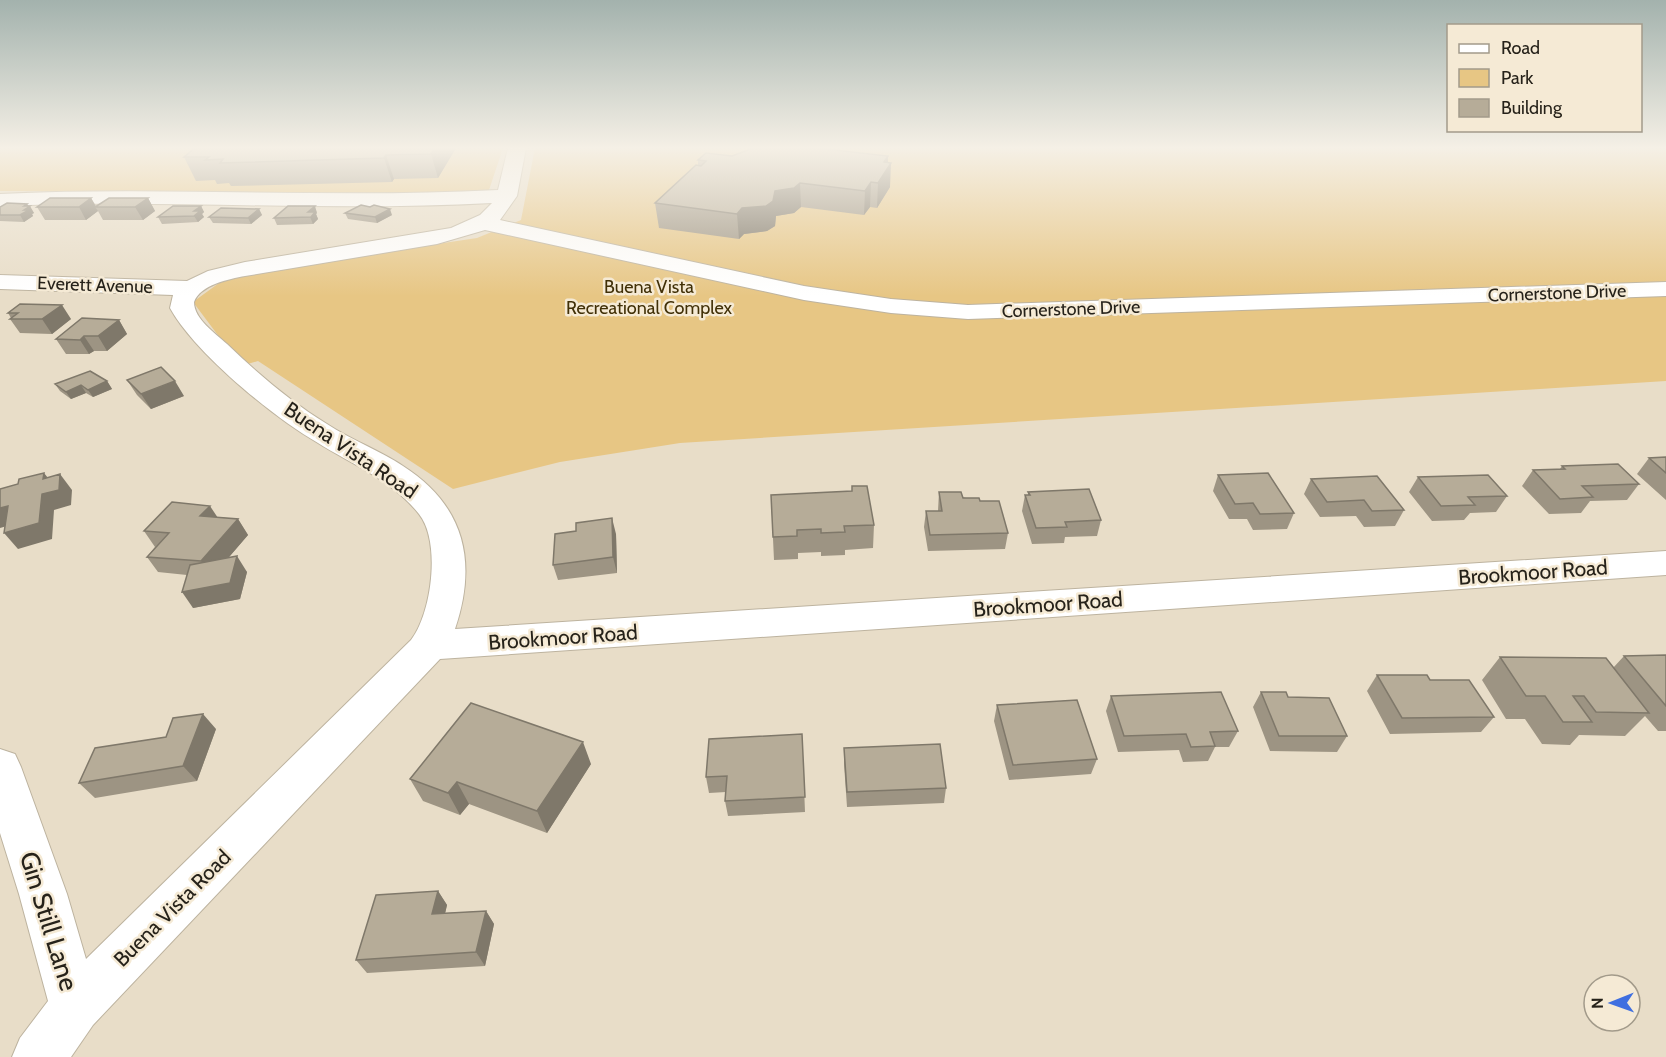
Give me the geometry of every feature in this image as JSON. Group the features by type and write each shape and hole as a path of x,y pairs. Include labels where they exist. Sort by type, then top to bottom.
{"street":[{"path":"0,200 59,197"},
{"path":"94,197 412,201 482,197"},
{"path":"191,288 226,274 260,266 463,232 484,223 501,208 506,197"},
{"name":"Cornerstone Drive","path":"484,223 804,293 891,306 968,312 1666,289"},
{"name":"Everett Avenue","path":"0,282 191,288"},
{"name":"Buena Vista Road","path":"39,1057 75,1007 377,702 429,645 442,612 448,576 448,546 441,523 433,510 412,487 317,430 285,407 218,350 187,317 181,306 182,297 191,288"},
{"name":"Brookmoor Road","path":"429,645 1666,563"},
{"name":"Gin Still Lane","path":"0,766 43,894 75,1007"}],"green space":[{"name":"Buena Vista Recreational Complex","path":"525,197 1666,197 1666,381 680,443 560,462 453,489 258,361 241,366 193,302 230,275 477,238 521,220"}],"building":[{"path":"661,197 774,197 773,201 766,206 742,208 737,214 655,203"},
{"path":"50,198 91,198 79,207 37,207"},
{"path":"109,198 148,198 135,207 95,207"},
{"path":"7,203 30,206 24,210 29,210 20,215 0,215 0,207"},
{"path":"361,205 390,209 375,217 345,213"},
{"path":"173,206 201,206 194,211 200,211 194,216 158,217"},
{"path":"288,206 315,206 308,212 315,212 311,217 274,218"},
{"path":"221,208 259,209 248,218 209,217"},
{"path":"20,304 62,305 42,319 10,319 18,313 8,313"},
{"path":"82,318 119,320 98,336 84,336 80,340 56,339"},
{"path":"161,367 175,381 141,394 127,380"},
{"path":"90,371 107,381 88,390 81,385 66,392 55,384"},
{"path":"1666,457 1666,473 1649,458"},
{"path":"1618,464 1639,484 1582,486 1593,497 1560,499 1533,470 1565,469 1562,466"},
{"path":"44,473 43,479 60,474 59,490 42,494 39,523 4,533 8,506 0,508 0,489 18,484 19,479"},
{"path":"1268,473 1294,513 1260,514 1253,503 1235,504 1218,475"},
{"path":"1488,475 1507,496 1468,497 1475,505 1441,506 1418,477"},
{"path":"1377,476 1404,510 1372,511 1364,500 1327,502 1311,479"},
{"path":"852,486 867,486 874,525 844,526 845,532 821,533 821,529 797,530 797,536 773,537 771,495 852,491"},
{"path":"1089,489 1101,520 1065,522 1067,527 1036,528 1025,495 1030,495 1028,492"},
{"path":"939,492 961,492 963,498 999,501 1008,533 930,535 926,511 942,511"},
{"path":"172,502 210,506 200,516 238,519 201,561 147,557 169,533 144,531"},
{"path":"612,518 613,557 553,565 555,534 576,531 576,523"},
{"path":"237,556 230,583 182,592 190,565"},
{"path":"1666,655 1666,706 1624,656"},
{"path":"1500,657 1606,658 1649,713 1596,712 1584,696 1573,696 1592,722 1563,722 1545,696 1526,696"},
{"path":"1377,675 1427,675 1430,680 1469,680 1494,717 1402,718"},
{"path":"1221,692 1238,731 1210,732 1215,746 1191,747 1186,734 1124,736 1111,696"},
{"path":"1261,692 1286,692 1288,697 1329,698 1347,736 1279,736"},
{"path":"1077,700 1097,759 1013,765 997,705"},
{"path":"471,703 583,742 537,811 457,782 448,793 410,779"},
{"path":"203,714 183,766 79,783 95,748 166,737 173,718"},
{"path":"802,734 805,797 725,801 727,776 706,777 709,739"},
{"path":"940,744 946,788 847,792 844,748"},
{"path":"438,891 432,914 486,911 476,952 356,960 376,895"}]}
